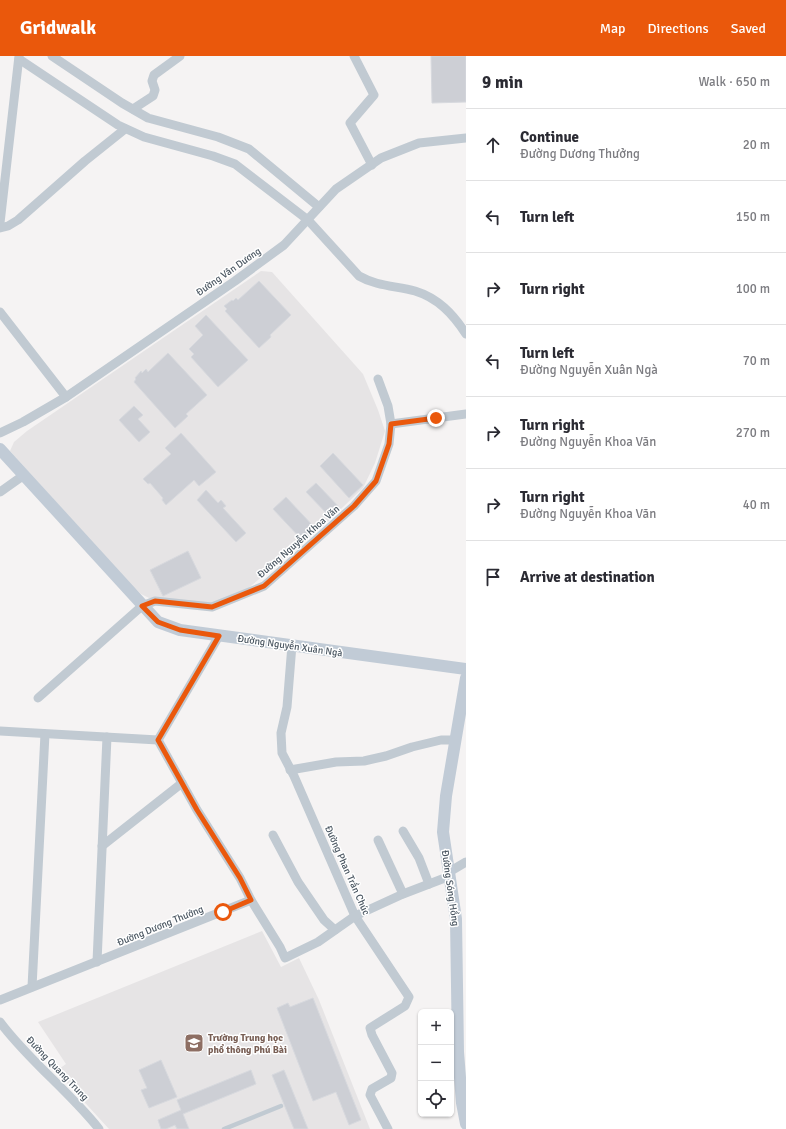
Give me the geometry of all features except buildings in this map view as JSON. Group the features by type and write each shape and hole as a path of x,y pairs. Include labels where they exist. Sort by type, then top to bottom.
{"street":[{"path":"52,56 133,109 157,121 212,135 249,149 319,207"},
{"path":"133,109 153,96 155,90 152,81 154,75 180,56"},
{"path":"354,56 374,95 350,123 372,165"},
{"path":"0,223 19,57 125,129 144,137 228,160 243,169 308,220 359,276 369,281 415,292 429,297 450,311 466,334"},
{"path":"0,228 8,226 18,220 85,161 125,129"},
{"name":"Đường Vân Dương","path":"0,433 23,422 66,397 278,250 336,189 381,158 419,143 466,138"},
{"path":"0,312 66,397"},
{"name":"Đường Nguyễn Khoa Văn","path":"142,606 155,601 212,607 264,586 354,506 376,481 389,444 391,424 388,406 378,379"},
{"path":"391,424 466,414"},
{"name":"Đường Nguyễn Xuân Ngà","path":"0,449 158,622 180,630 219,636 466,668"},
{"path":"0,492 24,475"},
{"path":"38,698 142,606"},
{"path":"158,740 219,636"},
{"name":"Đường Phan Trần Chúc","path":"292,645 287,707 281,733 282,754 294,776 355,916 408,998 405,1006 370,1028 372,1035 392,1073 391,1078 372,1089 370,1095 388,1129"},
{"name":"Đường Sóng Hồng","path":"466,678 446,796 443,832 456,919 458,1052 462,1103 466,1124"},
{"path":"0,731 158,740"},
{"path":"32,988 45,734"},
{"path":"97,962 107,737"},
{"path":"158,740 182,783 240,878 285,958 318,942 355,916 429,884 449,874 466,862"},
{"path":"290,770 336,762 364,761 441,740 456,740"},
{"path":"102,846 182,783"},
{"path":"403,831 418,858 429,884"},
{"path":"273,835 298,882 324,920 335,930"},
{"path":"378,840 403,894"},
{"name":"Đường Dương Thưởng","path":"0,1000 251,900"},
{"name":"Đường Quang Trung","path":"0,1022 36,1063 85,1112 99,1129"}],"lane":[{"path":"224,1129 233,1127 281,1106"}],"shaded area":[{"path":"261,271 272,272 363,374 385,431 375,463 363,488 322,527 246,590 212,604 149,598 141,594 132,586 10,451 14,442 27,431"},
{"name":"Trường Trung học phổ thông Phú Bài","path":"262,931 281,967 299,958 319,1000 370,1129 109,1129 56,1071 66,1064 38,1022"}],"place":[{"name":"Trường Trung học phổ thông Phú Bài","path":"194,1043"}],"route":[{"path":"223,912 251,900 240,878 197,810 158,740 219,636 180,630 158,622 142,606 155,601 212,607 264,586 354,506 376,481 389,444 391,424 436,418"}]}
